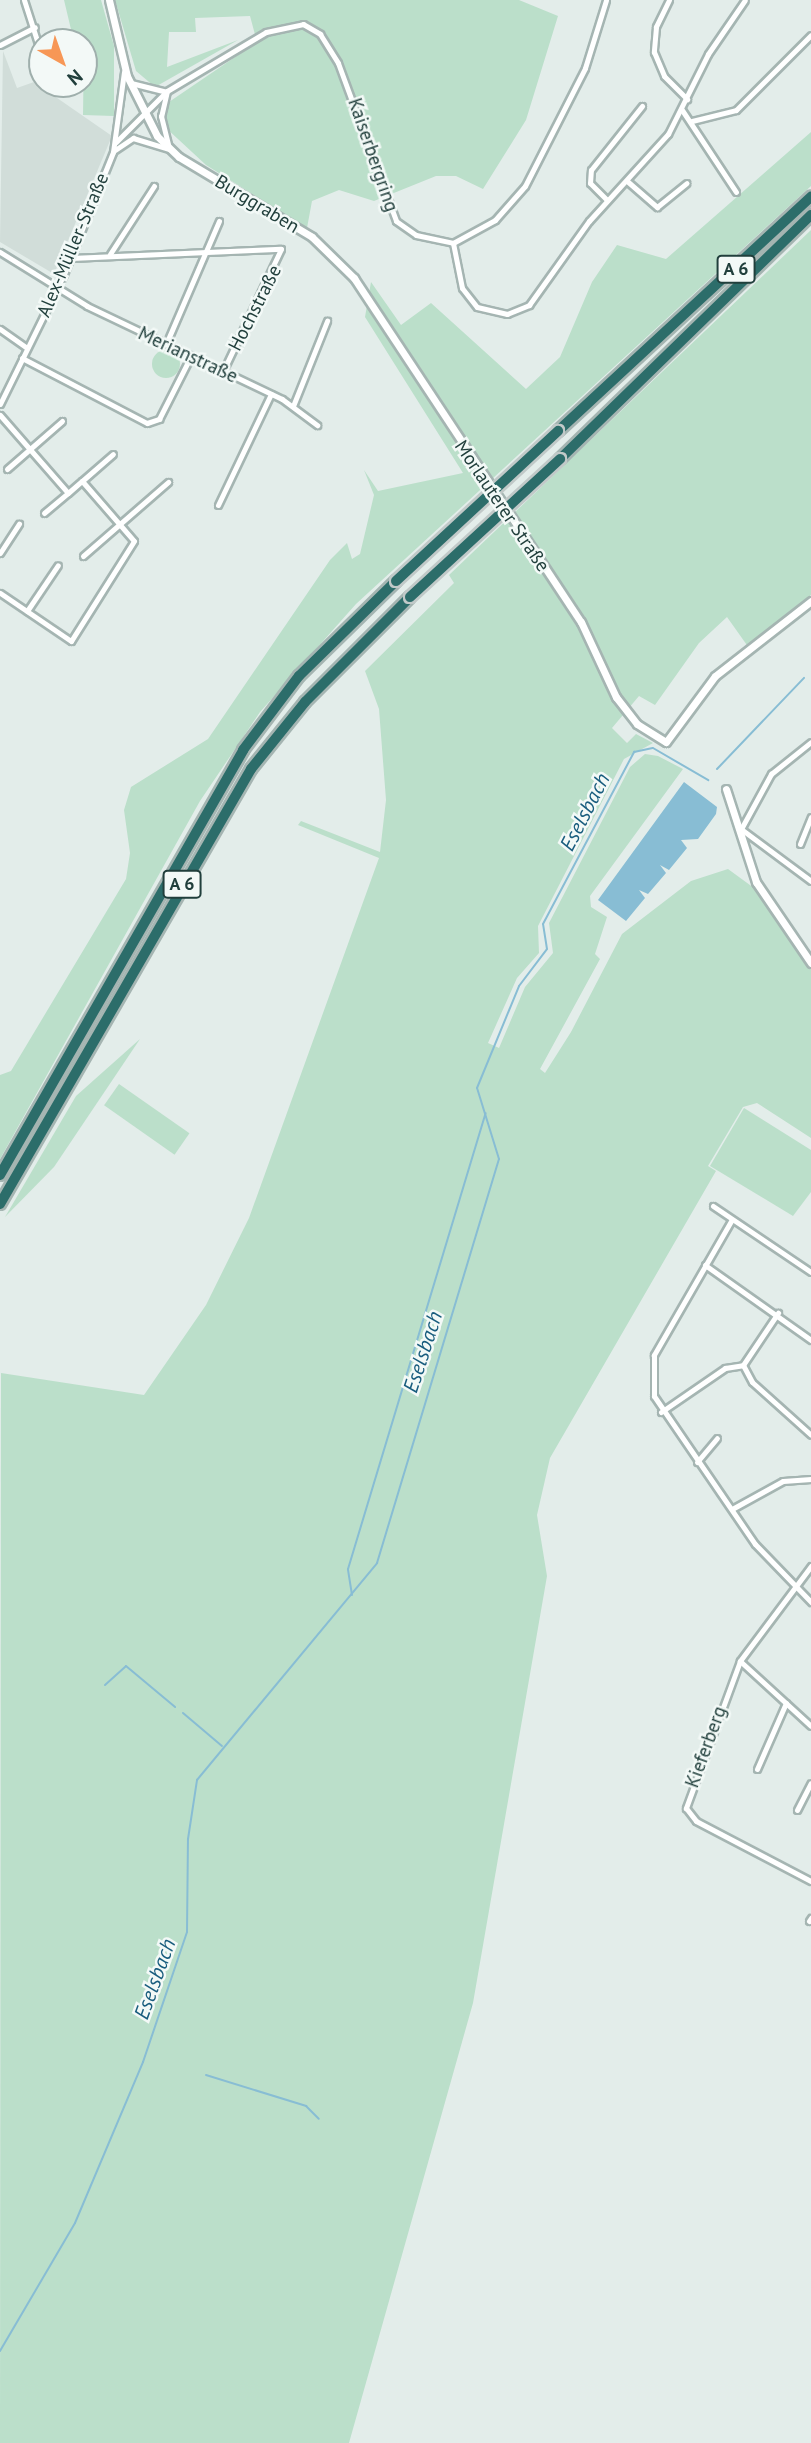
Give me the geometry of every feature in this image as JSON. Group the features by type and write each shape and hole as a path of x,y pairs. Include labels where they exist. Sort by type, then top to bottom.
{"highway":[{"name":"A 6","path":"0,1175 229,772 299,676 396,581 811,197"},
{"name":"A 6","path":"0,1205 251,769 305,702 410,597 561,459 811,215"}],"street":[{"path":"0,45 35,27 24,0"},
{"name":"Burggraben","path":"109,0 129,81 142,111 170,149"},
{"path":"606,0 585,68 525,186 495,220 453,243 468,299 486,312 520,311 537,299 607,200 673,127 745,0"},
{"path":"669,0 653,40 656,63 673,86 687,99"},
{"name":"Kaiserbergring","path":"142,111 167,91 267,32 292,24 312,29 332,50 351,90 396,221 416,235 453,243"},
{"path":"692,121 736,110 811,35"},
{"name":"Alex-Müller-Straße","path":"0,404 71,258 113,152 125,66"},
{"path":"129,81 146,91 167,91 161,116 170,149"},
{"path":"607,200 590,183 591,170 642,106"},
{"path":"682,110 692,121 697,140 736,192"},
{"name":"Alex-Müller-Straße","path":"116,142 142,111"},
{"name":"Burggraben","path":"113,152 133,138 170,149 312,237 341,263"},
{"path":"627,181 657,207 687,183"},
{"path":"110,254 154,186"},
{"path":"166,344 219,221"},
{"name":"Hochstraße","path":"208,248 279,247 283,254 223,371"},
{"path":"71,258 208,248"},
{"path":"0,252 57,287"},
{"name":"Morlauterer Straße","path":"341,263 581,622 622,706 666,742 715,676 811,601"},
{"name":"Merianstraße","path":"57,287 166,344 271,394 293,406 317,425"},
{"path":"293,406 327,321"},
{"path":"0,329 27,348"},
{"path":"22,358 148,424 159,419 191,356"},
{"path":"218,505 271,394"},
{"path":"0,415 68,493"},
{"path":"7,469 62,421"},
{"path":"44,513 113,454"},
{"path":"0,593 71,641 134,548 119,525 82,481"},
{"path":"83,556 168,482"},
{"path":"0,553 19,524"},
{"path":"27,611 58,565"},
{"path":"741,829 771,774 811,742"},
{"path":"726,789 766,901 811,963"},
{"path":"800,844 811,817"},
{"path":"741,829 811,881"},
{"path":"713,1206 731,1221 811,1272"},
{"path":"731,1221 654,1355 650,1374 661,1412 732,1508 795,1587 811,1602"},
{"path":"705,1265 778,1313 808,1338 811,1330"},
{"path":"661,1412 725,1368 743,1365 778,1313"},
{"path":"743,1365 752,1382 811,1435"},
{"path":"697,1462 717,1438"},
{"path":"732,1508 783,1481 811,1479"},
{"name":"Kieferberg","path":"811,1566 740,1661 686,1808 696,1821 811,1881"},
{"path":"740,1661 811,1726"},
{"path":"757,1769 786,1703"},
{"path":"797,1810 811,1783"}],"shaded area":[{"path":"3,51 17,88 28,84 28,98 57,98 112,136 54,274 0,242"}],"green space":[{"path":"64,0 101,0 114,46 114,116 83,115 83,98 98,98 98,28 71,28"},
{"path":"115,0 519,0 558,16 526,120 483,189 456,176 436,176 374,201 339,190 312,201 307,228 206,165 165,127 169,102 257,42 250,16 195,18 196,32 169,32 167,67 238,40 155,87 136,71"},
{"path":"811,132 811,186 356,604 260,712 200,801 0,1159 0,1075 11,1071 126,879 130,853 124,810 131,787 208,739 330,560 347,543 352,559 360,554 374,495 364,470 378,491 463,473 365,317 371,282 401,325 431,303 526,389 560,357 592,282 617,245 666,259"},
{"path":"811,230 811,595 749,648 727,617 699,643 655,705 639,696 612,728 627,743 636,734 653,743 624,759 538,926 539,953 517,978 488,1043 499,1048 525,987 553,953 549,923 630,767 645,754 658,756 683,769 590,896 591,907 607,917 595,954 600,959 540,1069 545,1073 571,1032 622,934 691,881 728,869 754,888 811,965 811,1138 757,1103 743,1107 708,1166 716,1171 550,1458 537,1515 547,1576 473,2003 349,2443 0,2443 1,1373 144,1395 206,1305 249,1218 379,858 298,825 301,821 380,852 386,800 379,709 365,671 454,583 449,575"},
{"path":"166,350 176,354 180,364 176,374 166,378 156,374 152,364 156,354"},
{"path":"140,1039 54,1167 5,1217 76,1096"},
{"path":"119,1084 189,1133 175,1155 104,1105"},
{"path":"744,1108 811,1150 811,1192 793,1216 710,1166"}],"water":[{"path":"684,782 717,807 716,814 698,839 681,840 687,848 669,870 660,865 666,873 648,894 639,890 645,898 626,921 598,900"}],"waterway":[{"name":"Eselsbach","path":"717,769 804,678"},
{"name":"Eselsbach","path":"0,2351 75,2223 143,2062 187,1932 188,1839 197,1780 377,1563 499,1159 477,1088 519,986 547,949 543,924 634,752 653,748 708,780"},
{"name":"Eselsbach","path":"352,1595 348,1569 486,1113"},
{"path":"105,1685 126,1666 175,1707"},
{"path":"183,1713 222,1746"},
{"path":"206,2075 306,2106 319,2119"}]}
